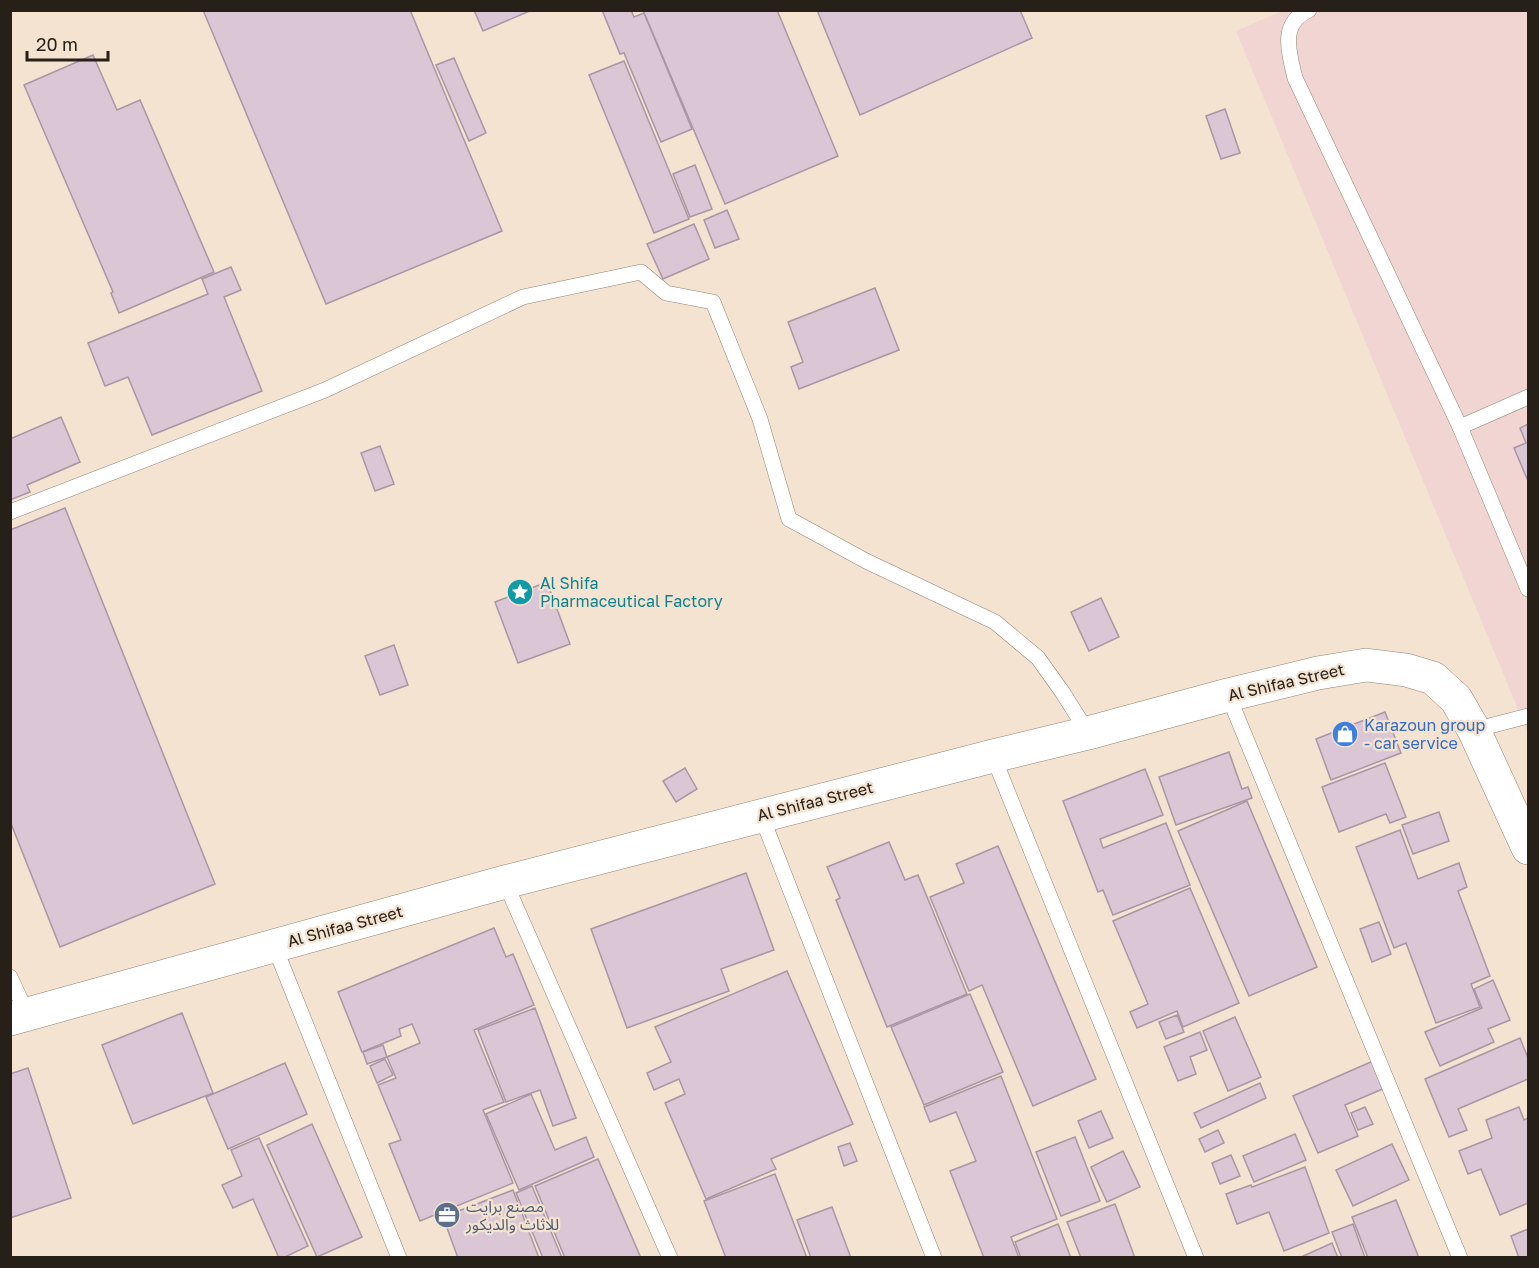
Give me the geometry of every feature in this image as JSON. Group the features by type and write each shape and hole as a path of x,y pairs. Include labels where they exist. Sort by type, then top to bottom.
{"street":[{"name":"Al Shifaa Street","path":"19,1017 505,882 761,815 1088,733 1228,695 1318,673 1366,665 1406,669 1433,678 1456,699 1474,730 1528,848"}],"lane":[{"path":"1309,10 1300,14 1290,28 1288,50 1295,78 1460,427 1528,589"},
{"path":"10,513 324,390 523,297 641,272 666,293 713,302 760,419 789,519 866,561 995,622 1038,658 1088,733"},
{"path":"1460,427 1528,397"},
{"path":"1228,695 1460,1257"},
{"path":"1474,730 1528,716"},
{"path":"993,756 1196,1257"},
{"path":"761,815 934,1257"},
{"path":"505,882 670,1257"},
{"path":"274,945 399,1257"},
{"path":"10,977 19,1017"}],"shaded area":[{"path":"1282,11 1528,11 1528,733 1236,31"}],"building":[{"path":"203,10 410,10 502,231 326,304"},
{"path":"474,10 532,10 483,31"},
{"path":"602,10 631,10 634,17 644,13 692,129 661,142 624,53 620,54"},
{"path":"643,10 777,10 838,156 725,204"},
{"path":"817,10 1020,10 1032,38 860,115"},
{"path":"93,55 117,110 140,100 214,272 119,313 111,293 113,292 24,85"},
{"path":"454,58 486,133 469,141 436,65"},
{"path":"624,61 689,219 654,233 589,75"},
{"path":"1225,109 1240,153 1221,159 1206,116"},
{"path":"695,165 712,209 690,217 673,174"},
{"path":"727,210 739,239 715,248 704,220"},
{"path":"694,224 709,259 663,279 647,244"},
{"path":"231,267 241,290 224,297 262,391 152,435 128,377 105,386 88,343 208,294 202,279"},
{"path":"875,288 899,350 799,389 791,367 803,362 788,322"},
{"path":"61,417 80,462 27,485 30,492 10,500 10,439"},
{"path":"1528,424 1528,481 1514,448 1526,443 1520,428"},
{"path":"380,446 394,484 375,491 361,453"},
{"path":"65,508 215,884 60,947 10,821 10,530"},
{"path":"547,582 570,644 518,663 495,602"},
{"path":"1101,598 1119,637 1089,651 1071,612"},
{"path":"394,645 408,685 380,695 365,656"},
{"path":"1385,712 1401,753 1331,780 1316,739"},
{"path":"1229,752 1242,789 1248,787 1252,798 1176,825 1159,777"},
{"path":"1385,763 1406,817 1390,823 1386,814 1339,832 1322,787"},
{"path":"685,768 697,789 676,802 663,781"},
{"path":"1145,769 1163,815 1100,839 1103,848 1166,823 1190,885 1113,915 1103,890 1098,892 1063,801"},
{"path":"1247,801 1317,967 1249,996 1178,831"},
{"path":"1439,812 1449,841 1413,854 1402,825"},
{"path":"1400,830 1418,879 1459,863 1467,887 1458,891 1490,976 1471,984 1480,1007 1436,1023 1406,943 1394,948 1356,847"},
{"path":"889,842 905,880 918,875 967,994 887,1027 836,900 840,898 827,867"},
{"path":"998,846 1096,1079 1033,1106 982,985 969,991 930,897 964,883 956,864"},
{"path":"746,873 774,950 721,969 729,991 627,1028 591,929"},
{"path":"1190,888 1239,1003 1183,1027 1177,1011 1137,1028 1130,1012 1148,1004 1113,921"},
{"path":"1379,922 1391,954 1372,962 1360,929"},
{"path":"494,928 506,957 513,954 534,1005 474,1030 504,1102 483,1110 513,1183 420,1221 389,1144 401,1140 378,1085 396,1078 387,1057 420,1043 412,1024 399,1029 401,1036 362,1052 338,992"},
{"path":"787,971 853,1124 771,1159 776,1169 706,1199 665,1103 685,1094 679,1079 654,1090 647,1073 671,1062 655,1027"},
{"path":"1493,980 1510,1020 1488,1029 1494,1042 1440,1066 1425,1032 1482,1008 1474,989"},
{"path":"970,994 1003,1072 924,1105 891,1027"},
{"path":"535,1008 576,1118 553,1126 540,1090 506,1102 478,1030"},
{"path":"182,1013 213,1093 133,1124 102,1045"},
{"path":"1177,1015 1184,1032 1166,1039 1159,1022"},
{"path":"1235,1017 1261,1077 1228,1091 1203,1031"},
{"path":"1200,1032 1207,1050 1190,1057 1196,1074 1178,1081 1164,1047"},
{"path":"1520,1038 1528,1058 1528,1079 1458,1109 1467,1130 1449,1137 1425,1079"},
{"path":"383,1045 387,1057 367,1064 363,1052"},
{"path":"385,1059 393,1075 377,1083 370,1066"},
{"path":"1373,1061 1385,1088 1345,1105 1358,1136 1318,1153 1293,1096"},
{"path":"285,1063 307,1114 228,1149 206,1097"},
{"path":"28,1068 71,1198 10,1218 10,1074"},
{"path":"1001,1076 1057,1219 1011,1237 1019,1258 984,1258 950,1171 976,1161 956,1112 930,1122 924,1107"},
{"path":"1260,1083 1266,1098 1201,1128 1194,1113"},
{"path":"531,1094 555,1150 586,1137 594,1157 519,1190 486,1114"},
{"path":"1365,1107 1373,1124 1358,1130 1351,1113"},
{"path":"1519,1107 1524,1120 1528,1118 1528,1203 1500,1215 1481,1169 1468,1174 1459,1151 1492,1138 1486,1120"},
{"path":"1101,1111 1113,1138 1089,1148 1078,1121"},
{"path":"312,1124 362,1237 317,1257 267,1145"},
{"path":"1218,1130 1224,1143 1205,1152 1199,1139"},
{"path":"1295,1134 1306,1160 1254,1182 1243,1156"},
{"path":"1075,1137 1100,1201 1061,1216 1036,1152"},
{"path":"259,1138 308,1246 283,1258 279,1258 253,1199 233,1208 222,1185 242,1176 231,1150"},
{"path":"850,1143 857,1161 844,1166 838,1147"},
{"path":"1392,1144 1409,1180 1353,1206 1336,1170"},
{"path":"1123,1151 1140,1187 1107,1202 1091,1167"},
{"path":"1231,1155 1240,1176 1220,1184 1212,1163"},
{"path":"598,1159 641,1258 565,1258 535,1186"},
{"path":"1305,1167 1329,1233 1284,1251 1269,1212 1237,1224 1226,1194"},
{"path":"775,1174 807,1258 726,1258 704,1201"},
{"path":"532,1186 562,1258 543,1258 516,1193"},
{"path":"513,1190 539,1258 458,1258 443,1217"},
{"path":"1396,1200 1419,1258 1368,1258 1352,1217"},
{"path":"1115,1204 1135,1258 1081,1258 1067,1222"},
{"path":"832,1207 851,1258 811,1258 797,1220"},
{"path":"1058,1224 1071,1258 1021,1258 1015,1242"},
{"path":"1353,1224 1365,1258 1342,1258 1332,1232"},
{"path":"1528,1229 1528,1258 1519,1258 1511,1236"},
{"path":"1332,1243 1338,1258 1299,1258"}],"place":[{"name":"Al Shifa Pharmaceutical Factory","path":"520,592"},
{"name":"Karazoun group - car service","path":"1345,734"},
{"name":"مصنع برايت للاثاث والديكور","path":"447,1215"}]}
